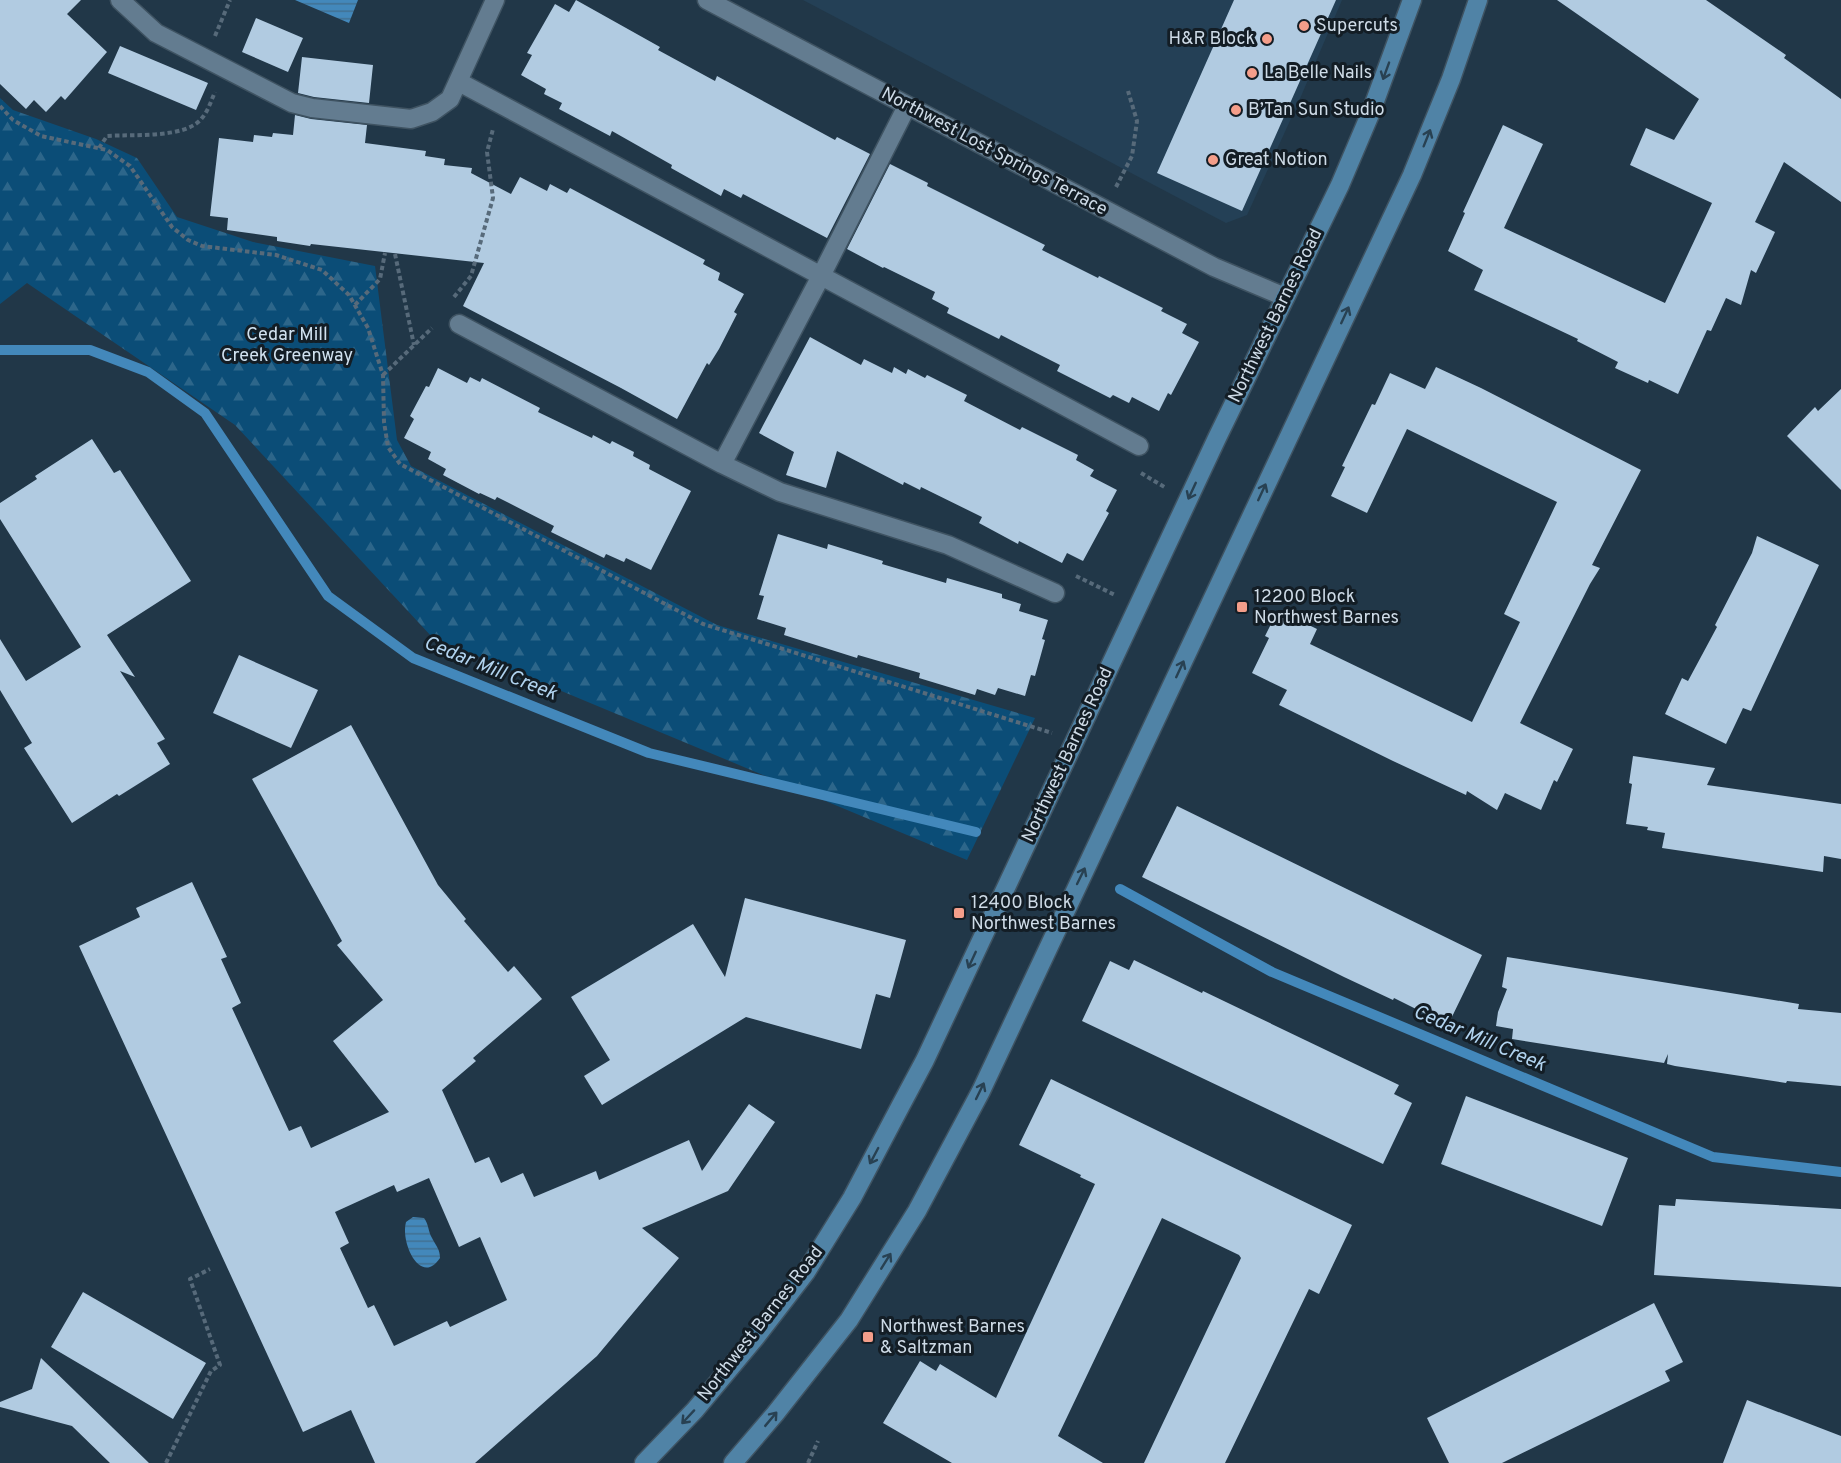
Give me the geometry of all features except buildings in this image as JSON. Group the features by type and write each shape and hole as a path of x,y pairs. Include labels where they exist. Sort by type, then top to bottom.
{"main road":[{"name":"Northwest Barnes Road","path":"644,1463 695,1410 806,1272 852,1198 925,1060 1187,500 1340,185 1371,112 1412,0"},
{"path":"733,1463 849,1320 917,1211 981,1090 1412,175 1451,79 1478,0"}],"street":[{"path":"120,0 156,33 292,103 312,108 411,119 432,112 450,99 495,0"},
{"name":"Northwest Lost Springs Terrace","path":"706,0 1214,267 1285,297"},
{"path":"459,82 1139,446"},
{"path":"722,465 907,106"},
{"path":"459,324 722,465 780,492 948,545 1055,593"}],"path":[{"path":"205,58 230,0"},
{"path":"99,148 107,136 177,132 189,129 204,117 225,69"},
{"path":"1104,209 1132,156 1137,122 1128,91"},
{"path":"448,304 471,276 493,198 487,152 492,138 498,103"},
{"path":"0,106 14,120 41,136 107,150 130,166 172,227 188,240 202,246 276,255 322,270 349,295 368,328 383,375 384,422 388,447 400,464 703,624 1074,740"},
{"path":"355,305 380,279 385,253"},
{"path":"394,254 414,346"},
{"path":"383,375 430,330 437,320"},
{"path":"1133,468 1187,500"},
{"path":"1068,572 1137,607"},
{"path":"166,1463 211,1371 220,1365 190,1279 210,1269"},
{"path":"808,1463 818,1442"}],"shaded area":[{"path":"295,0 358,0 349,23"},
{"path":"803,0 1342,0 1247,215 1226,223"},
{"path":"413,1217 424,1218 439,1250 440,1258 433,1266 426,1268 419,1265 409,1250 406,1241 406,1222"}],"green space":[{"name":"Cedar Mill Creek Greenway","path":"0,98 13,110 96,139 137,158 177,217 253,242 375,266 397,440 411,466 717,625 1035,718 967,860 432,637 235,425 27,283 0,304"}],"waterway":[{"name":"Cedar Mill Creek","path":"0,350 90,350 148,372 205,413 328,596 413,658 649,753 976,832"},
{"name":"Cedar Mill Creek","path":"1120,889 1272,972 1713,1157 1841,1172"}],"place":[{"name":"Supercuts","path":"1304,26"},
{"name":"H&R Block","path":"1267,39"},
{"name":"La Belle Nails","path":"1252,73"},
{"name":"B’Tan Sun Studio","path":"1236,110"},
{"name":"Great Notion","path":"1213,160"},
{"name":"12200 Block Northwest Barnes","path":"1242,607"},
{"name":"12400 Block Northwest Barnes","path":"959,913"},
{"name":"Northwest Barnes & Saltzman","path":"868,1337"}]}
